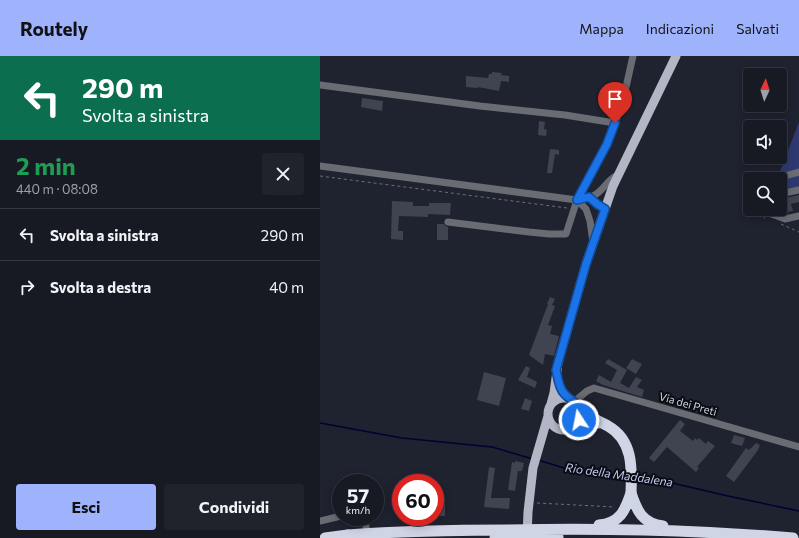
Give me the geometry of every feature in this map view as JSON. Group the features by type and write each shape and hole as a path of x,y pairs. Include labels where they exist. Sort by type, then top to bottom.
{"highway":[{"path":"575,403 591,418 608,426 617,433 622,440 630,456 632,465 632,493 638,511 644,519 654,524 698,527 707,532"},
{"path":"576,425 591,422 608,426"},
{"path":"556,529 569,525 598,525 609,523 624,512 632,493"},
{"path":"325,538 389,532 556,529 707,532 793,538"},
{"path":"495,538 683,538"}],"main road":[{"path":"527,538 528,512 533,468 554,393 556,370 586,264 618,175 676,56"},
{"path":"536,455 548,434 553,431 568,429 576,425 579,420 575,403 561,389 556,370"},
{"path":"551,404 562,398 575,403"},
{"path":"548,416 554,426 563,430"}],"street":[{"path":"448,222 529,232 564,234 567,232 577,200 607,144 615,123 624,96 633,56"},
{"path":"320,85 480,106 565,115 615,123"},
{"path":"320,166 577,200 589,197 602,190 611,178 618,175"},
{"path":"787,175 799,172"},
{"path":"787,193 799,190"},
{"path":"589,197 605,209"},
{"path":"577,200 586,209 594,242"},
{"path":"586,209 605,209"},
{"path":"777,216 785,219 799,216"},
{"name":"Via dei Preti","path":"575,403 587,391 594,388 799,447"},
{"path":"320,521 332,518"},
{"path":"365,526 368,538"}],"path":[{"path":"320,176 574,208"}],"shaded area":[{"path":"799,122 799,190 787,193 787,172 780,172 783,164 787,164 787,153"}],"building":[{"path":"492,72 502,73 501,75 509,76 509,82 501,81 499,91 478,87 466,87 466,76 488,78 489,74 492,74"},
{"path":"362,98 383,101 382,111 361,107"},
{"path":"539,121 545,122 544,129 547,130 546,136 538,135"},
{"path":"550,149 559,150 559,155 555,154 552,173 547,173"},
{"path":"799,195 799,202 791,204 793,211 787,212 787,198"},
{"path":"392,201 413,202 413,206 429,206 429,203 451,203 450,215 428,214 428,217 399,216 398,231 403,231 403,240 391,239"},
{"path":"437,224 443,224 448,227 448,240 437,240"},
{"path":"550,297 555,299 552,305 555,306 548,325 552,326 550,334 559,336 554,356 545,354 543,365 529,355"},
{"path":"608,359 627,370 620,383 629,388 636,377 642,380 637,387 644,390 642,397 603,385 596,381 599,375 611,382 617,370 605,363"},
{"path":"632,359 642,364 636,374 626,368"},
{"path":"526,366 530,368 527,377 537,382 535,388 518,380"},
{"path":"484,372 506,378 499,406 477,400"},
{"path":"525,398 532,401 529,411 521,409"},
{"path":"680,420 685,424 680,431 693,441 695,438 697,440 699,438 706,444 708,441 715,446 697,467 699,468 696,472 667,447 654,462 649,458"},
{"path":"734,435 745,438 742,446 731,443"},
{"path":"756,443 760,445 758,450 734,482 726,476 746,448 749,450"},
{"path":"515,461 524,463 522,471 518,471 515,491 508,490 512,462 515,463"},
{"path":"489,467 495,468 491,498 510,498 509,509 484,507"},
{"path":"444,498 445,498 444,516"}],"waterway":[{"name":"Rio della Maddalena","path":"320,423 402,438 492,447 533,459"},
{"name":"Rio della Maddalena","path":"538,460 574,471 627,476"},
{"name":"Rio della Maddalena","path":"636,477 655,479 799,511"}],"route":[{"path":"579,420 581,415 578,405 563,392 556,370 586,264 605,209 589,197 577,200 607,144 615,123"}]}
